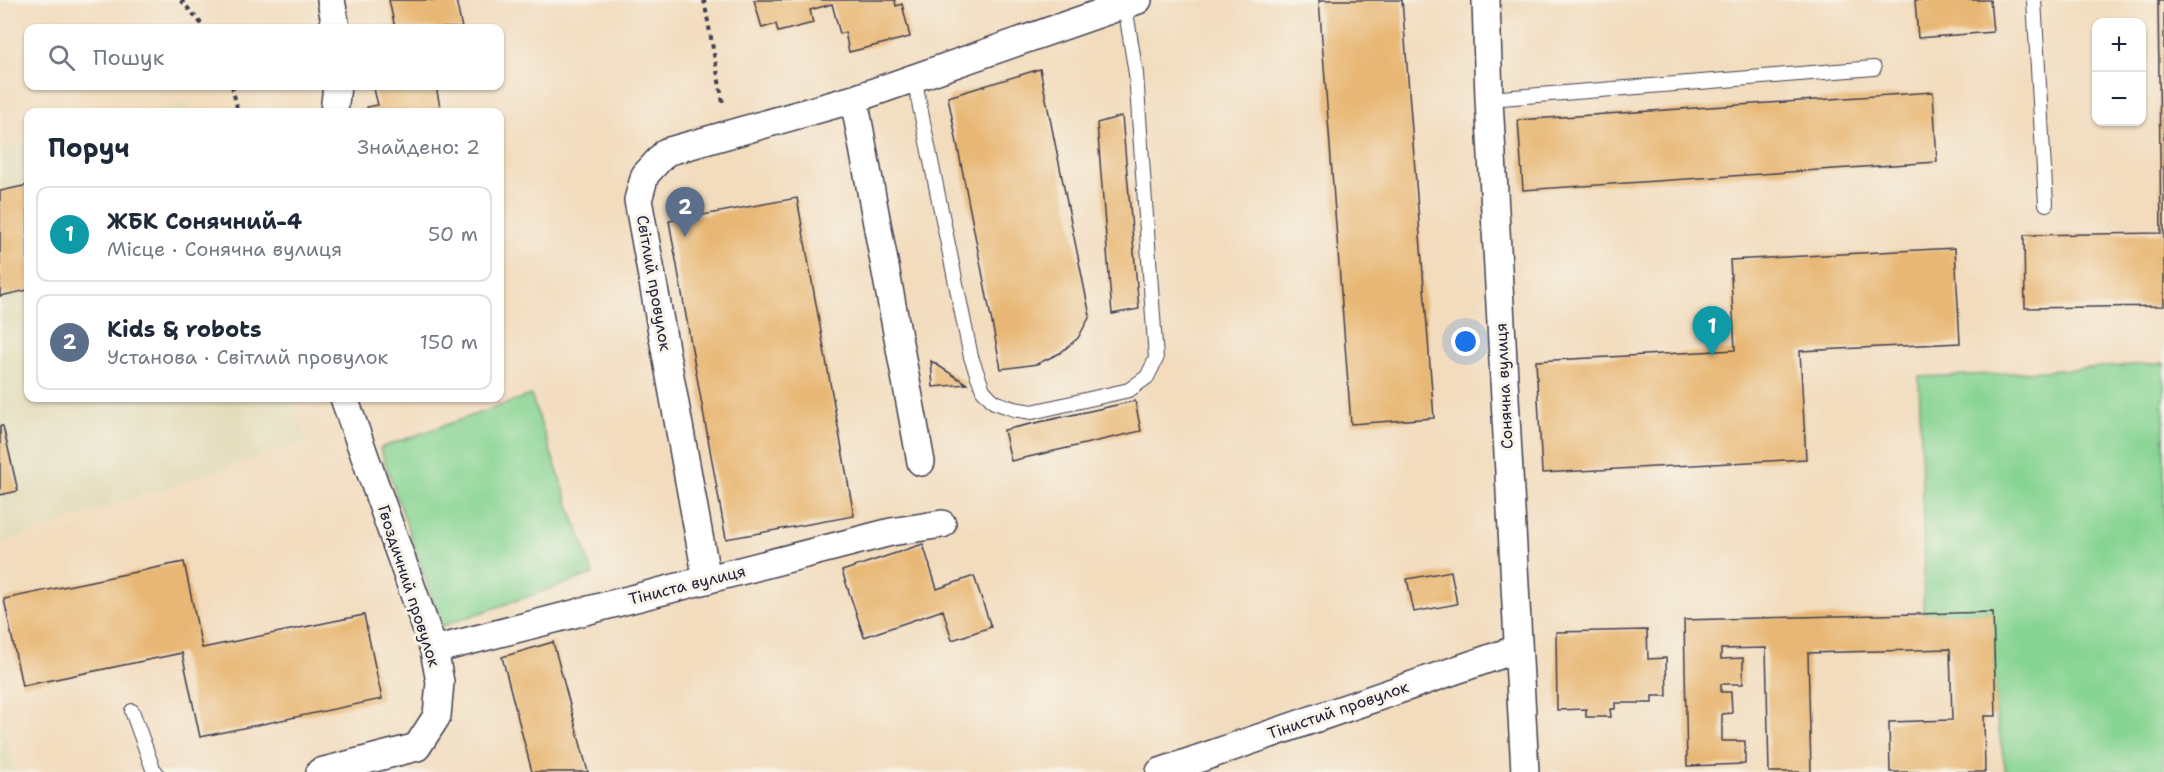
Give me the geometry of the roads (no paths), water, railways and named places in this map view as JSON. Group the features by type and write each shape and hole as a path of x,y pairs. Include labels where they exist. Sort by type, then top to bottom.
{"street":[{"path":"331,0 335,24"},
{"name":"Сонячна вулиця","path":"1486,0 1489,99 1525,772"},
{"name":"Світлий провулок","path":"707,580 638,200 645,175 666,152 854,99 1131,3"},
{"path":"334,108 337,90"},
{"path":"854,99 921,462"},
{"name":"Гвоздичний провулок","path":"320,772 417,747 437,716 440,682 434,650 345,402"},
{"name":"Тіниста вулиця","path":"434,650 891,532 942,524"},
{"name":"Тінистий провулок","path":"1160,772 1517,649"}],"lane":[{"path":"2034,0 2046,204"},
{"path":"914,78 970,357 983,390 994,402 1032,412 1129,390 1147,377 1156,359 1131,3"},
{"path":"1489,99 1874,68"},
{"path":"132,711 156,772"}],"place":[{"name":"Kids & robots","path":"685,237"},
{"name":"ЖБК Сонячний-4","path":"1712,356"}]}
